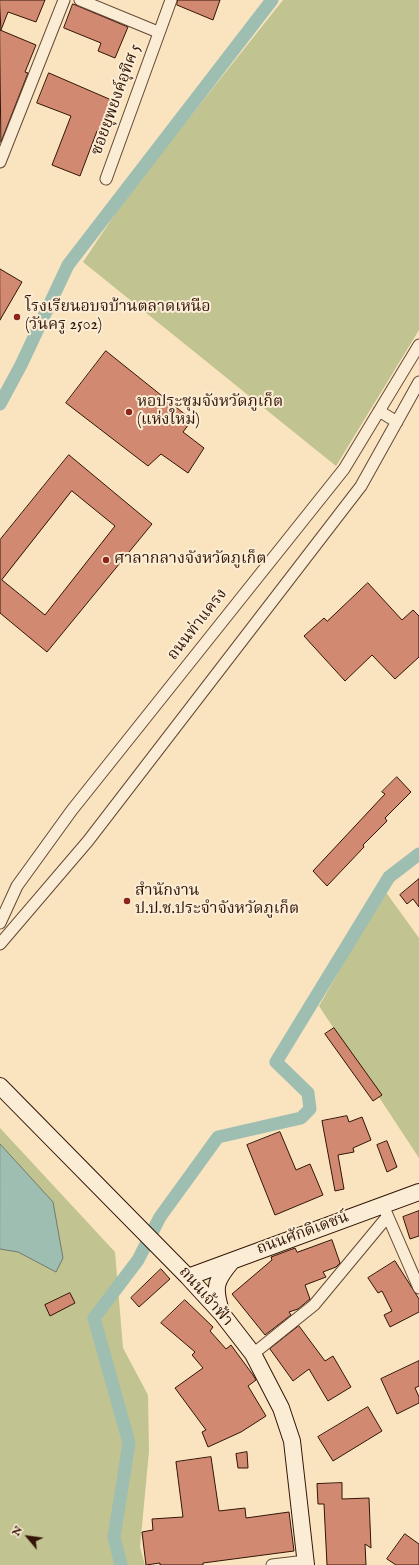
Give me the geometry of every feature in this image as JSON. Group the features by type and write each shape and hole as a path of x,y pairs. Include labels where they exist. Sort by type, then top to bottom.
{"main road":[{"name":"ถนนเจ้าฟ้า","path":"0,1086 188,1277 222,1314 253,1354 281,1408 292,1441 306,1563"},
{"name":"ถนนศักดิเดชน์","path":"188,1277 233,1260 385,1210 419,1192"},
{"path":"222,1314 215,1294 216,1286 221,1274 233,1260"}],"street":[{"path":"0,162 64,0"},
{"path":"80,0 158,32"},
{"name":"ซอยยุพยงค์อุทิศ 5","path":"106,179 158,32 172,0"},
{"name":"ถนนท่าแครง","path":"0,923 17,886 72,810 344,469 419,345"},
{"path":"0,944 88,841 361,486 419,382"},
{"path":"379,411 397,422"},
{"path":"253,1354 314,1305 385,1210 419,1288"},
{"path":"272,1565 306,1563"}],"green space":[{"path":"283,0 419,0 419,330 336,466 83,262 127,196"},
{"path":"385,891 419,938 419,1158 319,1006"},
{"path":"0,1128 115,1252 123,1348 148,1395 149,1451 140,1547 145,1565 0,1565"}],"shaded area":[{"path":"0,1144 53,1202 63,1258 56,1272 18,1252 0,1249"}],"building":[{"path":"0,0 45,0 36,22 8,12 1,30"},
{"path":"178,0 220,0 213,20 177,5"},
{"path":"73,4 128,27 115,58 98,51 101,43 64,28"},
{"path":"0,30 36,45 25,72 28,73 1,142"},
{"path":"49,73 116,102 104,133 97,131 80,176 52,165 71,116 37,103"},
{"path":"0,269 22,282 0,320"},
{"name":"หอประชุมจังหวัดภูเก็ต (แห่งใหม่)","path":"106,351 192,420 183,432 204,448 188,473 161,454 148,466 66,403"},
{"name":"ศาลากลางจังหวัดภูเก็ต","path":"69,455 152,524 47,652 0,613 0,540","holes":["72,491 115,526 45,615 2,580"]},
{"path":"368,583 402,620 413,610 419,616 419,657 395,679 372,655 345,681 304,636 324,618 327,621"},
{"path":"397,777 411,792 385,818 387,821 363,845 364,847 327,886 313,871 385,794 382,792"},
{"path":"419,879 419,907 413,899 407,904 400,895"},
{"path":"334,1028 382,1095 373,1101 325,1034"},
{"path":"347,1116 349,1122 362,1117 371,1140 353,1148 354,1152 338,1155 344,1189 335,1191 322,1121"},
{"path":"280,1132 296,1170 310,1164 323,1195 275,1215 247,1145"},
{"path":"387,1141 397,1167 387,1172 377,1145"},
{"path":"419,1211 419,1236 410,1239 403,1217"},
{"path":"332,1240 340,1263 336,1267 323,1272 326,1277 305,1285 310,1299 298,1309 289,1312 291,1315 265,1335 232,1294 272,1260 271,1257 295,1248 297,1252"},
{"path":"395,1261 419,1299 419,1312 390,1327 384,1315 392,1311 382,1291 378,1293 368,1278"},
{"path":"161,1269 170,1279 139,1307 131,1298"},
{"path":"70,1293 75,1303 50,1316 45,1305"},
{"path":"185,1300 213,1327 210,1331 226,1349 231,1345 253,1375 256,1380 248,1386 266,1416 241,1432 208,1447 202,1432 206,1430 175,1388 203,1368 192,1355 195,1352 161,1323"},
{"path":"299,1326 325,1361 333,1356 351,1387 328,1401 309,1369 293,1381 270,1349"},
{"path":"419,1361 419,1386 415,1388 419,1397 419,1403 397,1414 381,1379"},
{"path":"368,1407 382,1431 333,1461 318,1437"},
{"path":"247,1452 248,1468 238,1468 236,1454"},
{"path":"211,1457 219,1511 245,1508 246,1518 289,1512 294,1551 203,1563 203,1565 160,1565 160,1563 146,1565 142,1532 153,1530 152,1519 183,1517 176,1462"},
{"path":"342,1483 342,1499 369,1498 371,1548 365,1544 366,1565 327,1565 324,1504 318,1504 317,1484"},
{"path":"405,1534 419,1544 419,1565 396,1565 387,1559"}],"waterway":[{"path":"0,404 21,365 68,265 272,0"},
{"path":"121,1565 114,1537 129,1443 94,1318 138,1260 160,1217 218,1137 301,1118 310,1109 308,1093 276,1062 389,877 419,854"}],"place":[{"name":"โรงเรียนอบจบ้านตลาดเหนือ (วันครู 2502)","path":"17,317"},
{"name":"หอประชุมจังหวัดภูเก็ต (แห่งใหม่)","path":"129,412"},
{"name":"ศาลากลางจังหวัดภูเก็ต","path":"106,560"},
{"name":"สำนักงาน ป.ป.ช.ประจำจังหวัดภูเก็ต","path":"127,901"}]}
